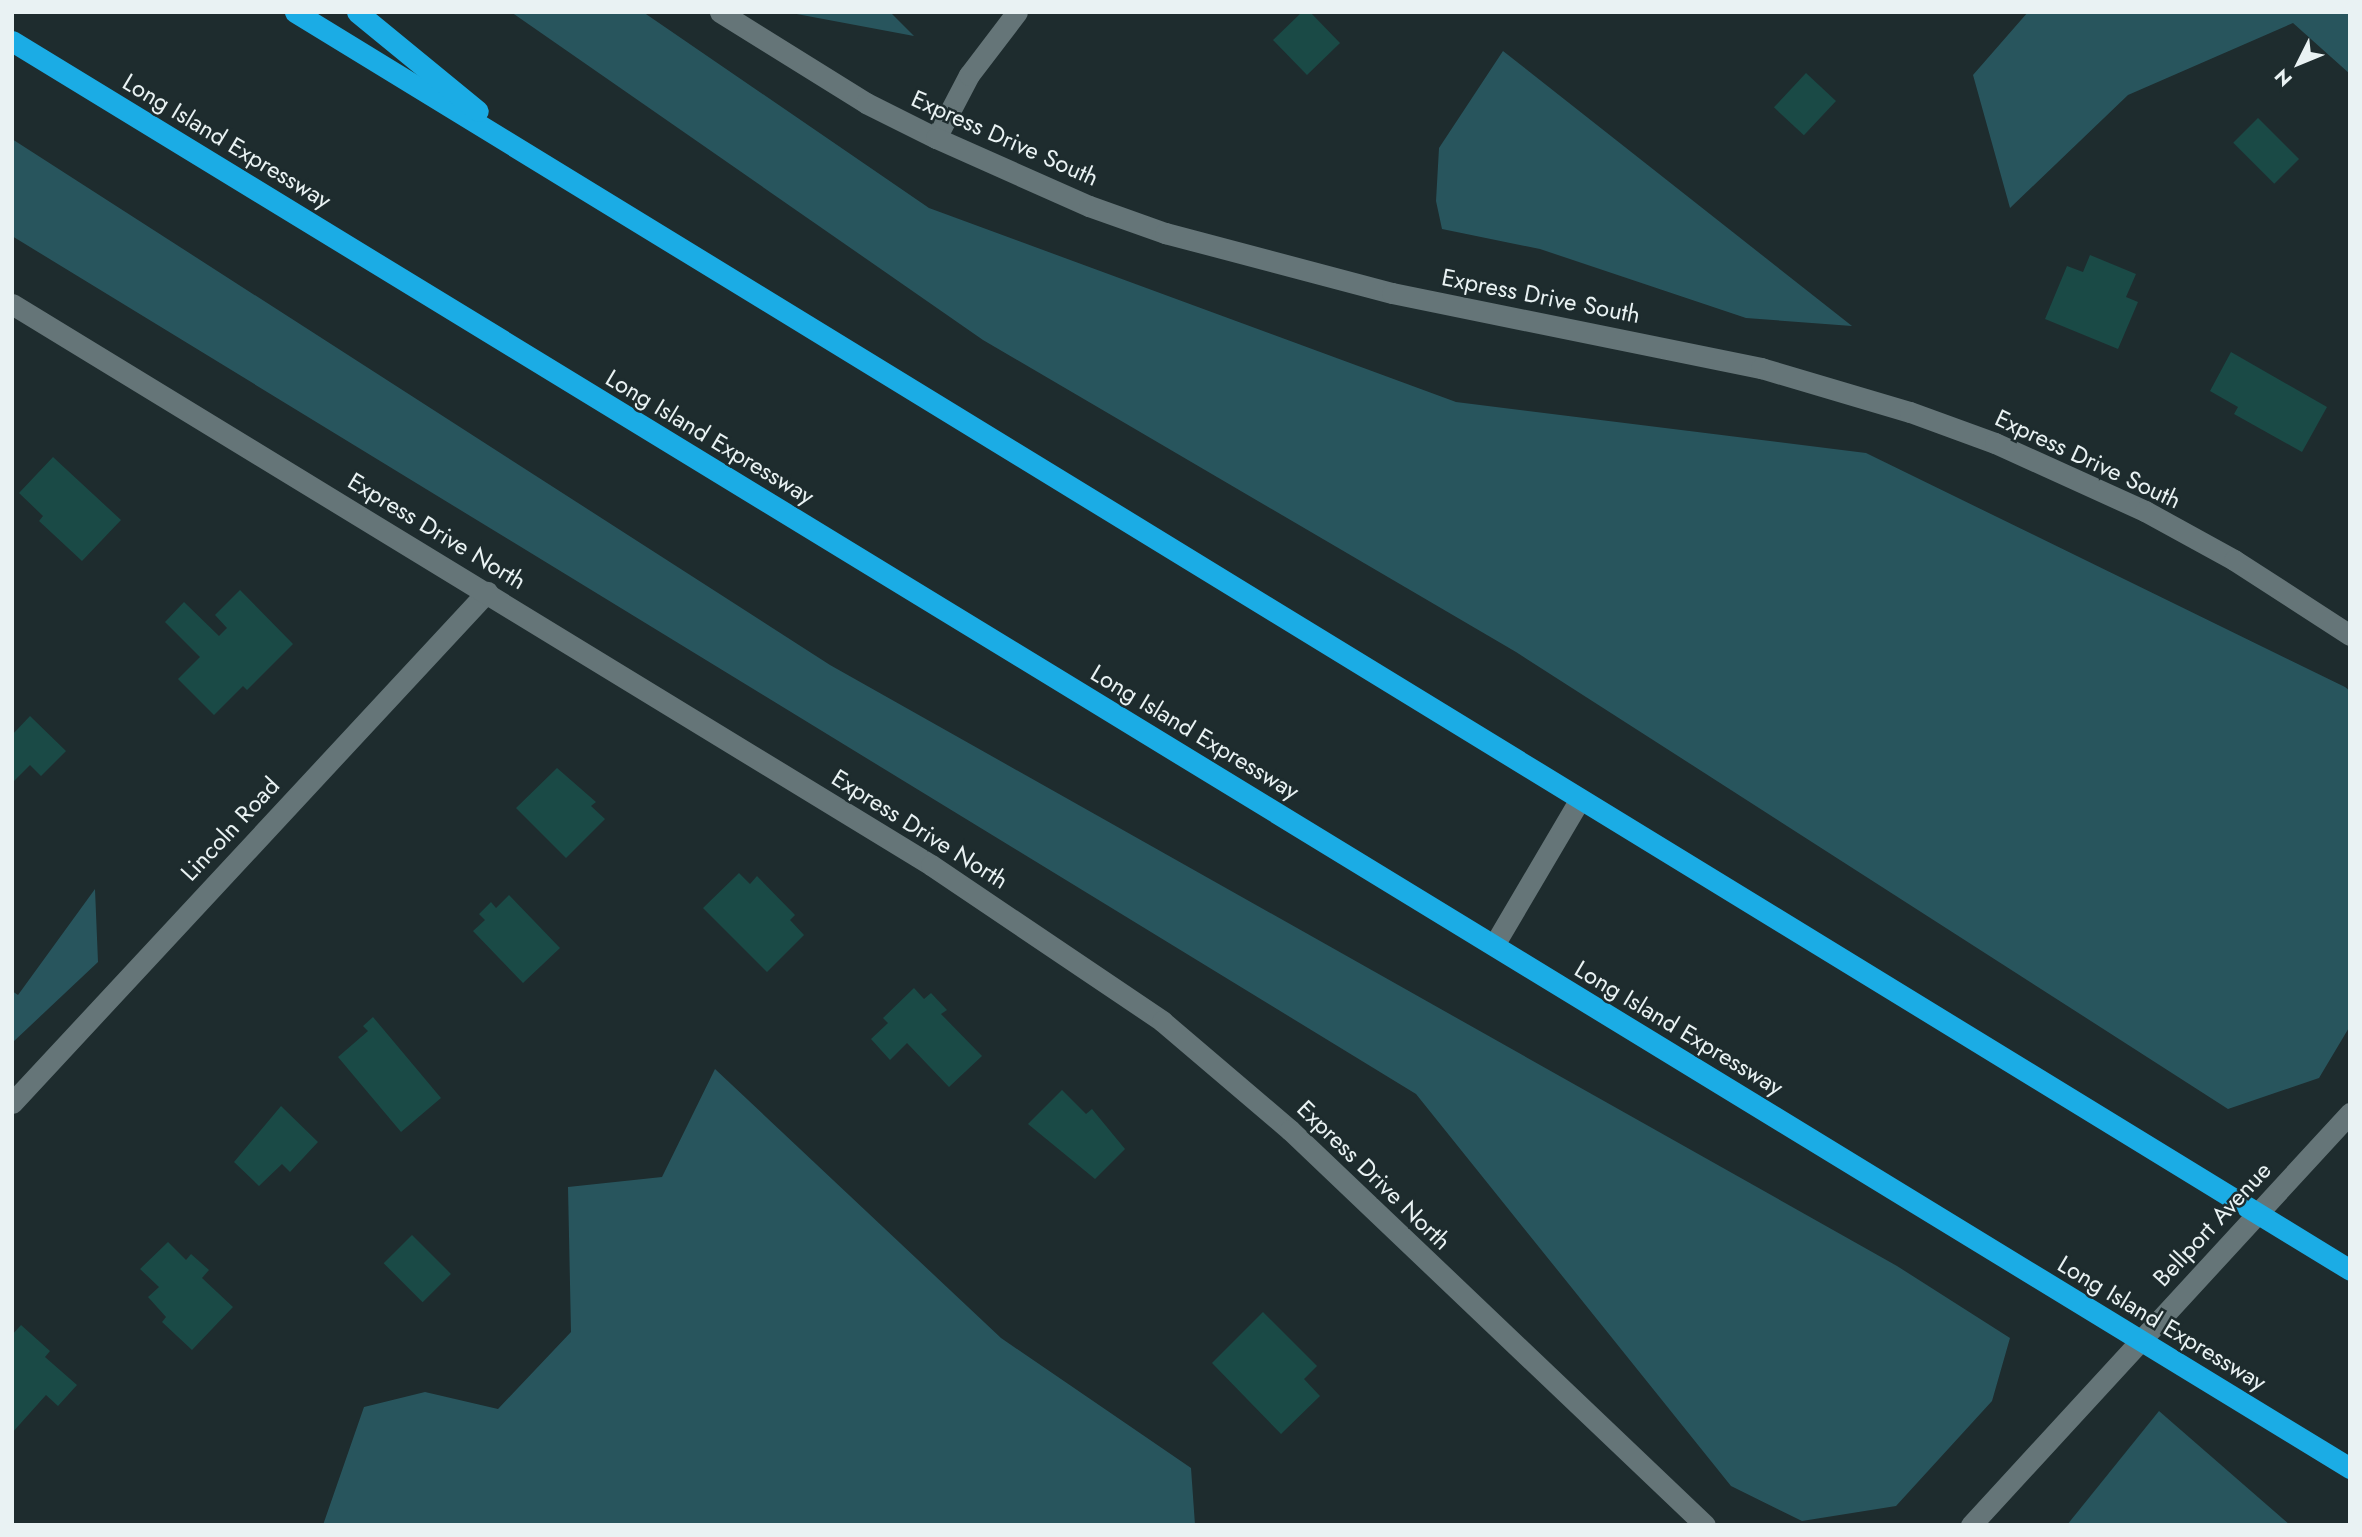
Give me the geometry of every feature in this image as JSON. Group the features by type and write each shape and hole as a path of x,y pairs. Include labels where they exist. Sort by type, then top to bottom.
{"highway":[{"path":"295,12 2350,1270"},
{"path":"357,12 542,164"},
{"name":"Long Island Expressway","path":"12,41 2350,1468"}],"main road":[{"name":"Express Drive South","path":"720,12 866,103 936,138 1089,206 1239,256 1392,293 1748,365 1910,412 1994,443 2145,511 2234,560 2350,635"},
{"path":"936,138 968,75 1017,12"},
{"name":"Express Drive North","path":"12,304 487,592 1003,911 1162,1021 1290,1130 1704,1525"},
{"name":"Lincoln Road","path":"12,1103 487,592"},
{"path":"1494,945 1580,799"},
{"name":"Bellport Avenue","path":"1971,1525 2348,1116"}],"shaded area":[{"path":"511,12 643,12 929,208 1456,402 1866,453 2345,687 2350,691 2350,1026 2319,1078 2228,1109 1516,652 983,340"},
{"path":"786,12 890,12 914,36"},
{"path":"2028,12 2350,12 2350,74 2293,23 2128,95 2010,208 1973,75"},
{"path":"1503,51 1852,326 1746,318 1540,249 1442,229 1436,201 1439,148"},
{"path":"12,139 830,665 1897,1266 2010,1338 1992,1401 1896,1506 1802,1521 1731,1486 1416,1094 12,236"},
{"path":"95,889 98,962 12,1043 12,991 18,995"},
{"path":"715,1069 1001,1338 1191,1468 1195,1525 323,1525 364,1407 425,1392 498,1409 571,1332 568,1187 662,1177"},
{"path":"2159,1411 2290,1525 2067,1525"}],"building":[{"path":"1302,12 1310,12 1340,43 1307,75 1273,40"},
{"path":"1806,73 1836,101 1804,135 1774,107"},
{"path":"2258,118 2299,159 2274,184 2233,143"},
{"path":"2090,255 2136,274 2126,297 2138,302 2118,349 2045,319 2067,266 2083,272"},
{"path":"2231,352 2327,407 2302,452 2234,414 2238,407 2210,391"},
{"path":"53,457 121,520 82,561 39,521 43,516 19,493"},
{"path":"240,590 293,644 247,690 243,686 214,715 178,679 200,657 165,622 184,602 219,636 227,628 215,615"},
{"path":"30,716 66,751 41,776 30,765 12,783 12,735"},
{"path":"557,768 596,802 591,806 605,819 566,858 516,808"},
{"path":"739,873 750,884 757,876 795,915 790,920 804,935 767,972 703,908"},
{"path":"509,895 560,948 523,983 473,931 485,920 479,914 491,902 496,908"},
{"path":"914,988 924,999 931,993 947,1010 941,1014 982,1056 949,1087 907,1043 890,1060 871,1039 888,1023 883,1018"},
{"path":"373,1017 441,1098 401,1132 338,1057 368,1031 363,1026"},
{"path":"1062,1090 1086,1114 1092,1109 1125,1149 1095,1179 1028,1124"},
{"path":"281,1106 318,1142 290,1172 282,1164 259,1186 234,1162"},
{"path":"412,1235 451,1274 423,1302 384,1263"},
{"path":"168,1242 186,1260 191,1254 209,1270 202,1278 233,1307 192,1350 162,1322 166,1317 148,1297 159,1287 140,1269"},
{"path":"1263,1312 1317,1366 1304,1379 1320,1396 1281,1434 1212,1363"},
{"path":"21,1325 50,1351 45,1357 77,1385 58,1406 46,1395 12,1433 12,1335"}]}
